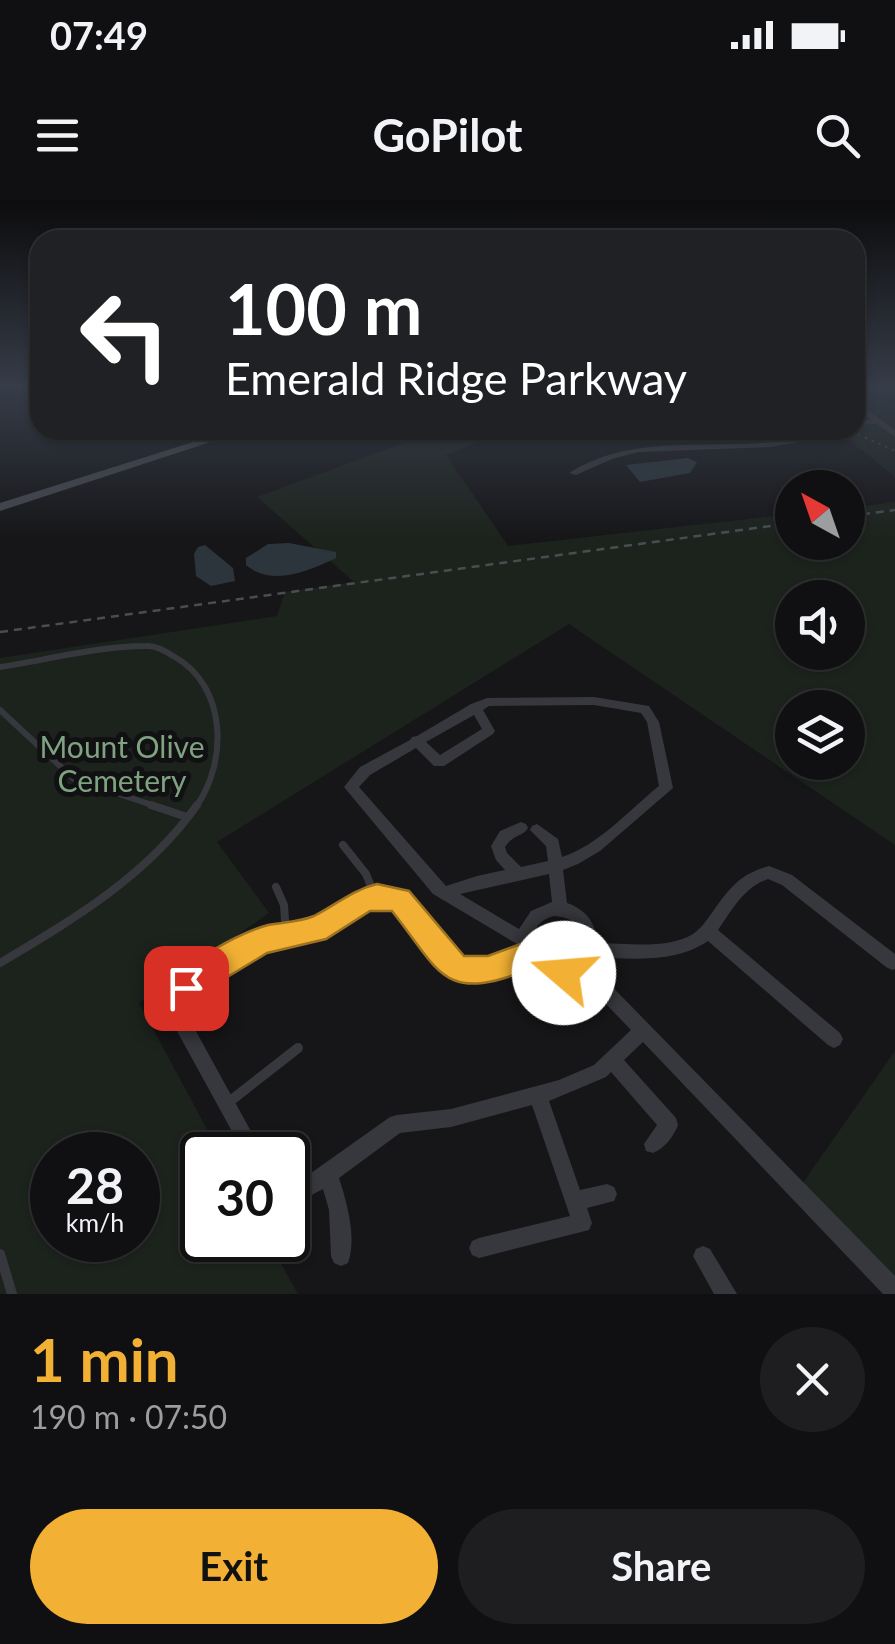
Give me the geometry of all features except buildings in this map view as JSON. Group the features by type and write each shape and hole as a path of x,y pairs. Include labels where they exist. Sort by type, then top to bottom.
{"main road":[{"path":"0,507 211,440"}],"street":[{"path":"724,440 728,444"},
{"path":"573,472 622,453 792,440"},
{"path":"445,893 494,876 578,858 666,788 653,722 644,709 630,704 486,702 364,770 351,786 445,893 526,948 554,972 586,958 686,945 708,931 717,913 751,879 769,872 787,880 892,962"},
{"path":"416,740 439,762 489,730 475,707"},
{"path":"517,873 501,856 498,846 505,835 529,829 553,843 560,910"},
{"path":"244,1132 184,1026 181,1000 186,988 240,950 316,930 363,900 375,897 399,900 454,966 466,971 488,970 526,948 534,916 560,910 584,924 586,958 643,1030 895,1291"},
{"path":"708,931 834,1040"},
{"path":"310,1185 397,1124 450,1118 538,1095 600,1071 643,1030"},
{"path":"612,1060 669,1125 653,1144"},
{"path":"480,1248 582,1224 538,1095"},
{"path":"328,1174 340,1210 340,1256"},
{"path":"574,1201 607,1194"},
{"path":"703,1256 726,1294"}],"lane":[{"path":"0,667 150,645 168,653 207,682 218,730 216,759 203,793 168,844 139,874 0,963"},
{"path":"0,710 74,779 187,817"},
{"path":"343,845 366,874 375,897"},
{"path":"276,888 284,904 286,936"},
{"path":"228,1102 298,1048"},
{"path":"0,1254 12,1294"}],"path":[{"path":"868,438 895,450"}],"green space":[{"path":"895,438 895,477 849,440"},
{"name":"Mount Olive Cemetery","path":"412,440 483,440 446,455 508,546 775,516 775,560 865,560 865,506 895,502 895,845 799,780 865,780 865,690 775,690 775,764 569,624 217,842 269,913 139,1003 209,1132 180,1132 180,1262 280,1262 298,1294 0,1294 0,658 277,616 285,592 354,582 257,497"},
{"path":"895,1051 895,1291 798,1190"}],"shaded area":[{"path":"688,458 697,462 690,473 640,482 626,465"},
{"path":"289,543 336,552 336,558 303,572 279,576 256,572 246,565 246,558 268,544"},
{"path":"205,545 233,568 235,581 211,586 196,576 194,554"}],"railway":[{"path":"865,514 895,510"},
{"path":"0,632 775,525"}],"route":[{"path":"186,988 240,950 265,940 316,930 363,900 390,896 399,900 454,966 466,971 488,970 529,955 544,969 564,973"}]}
